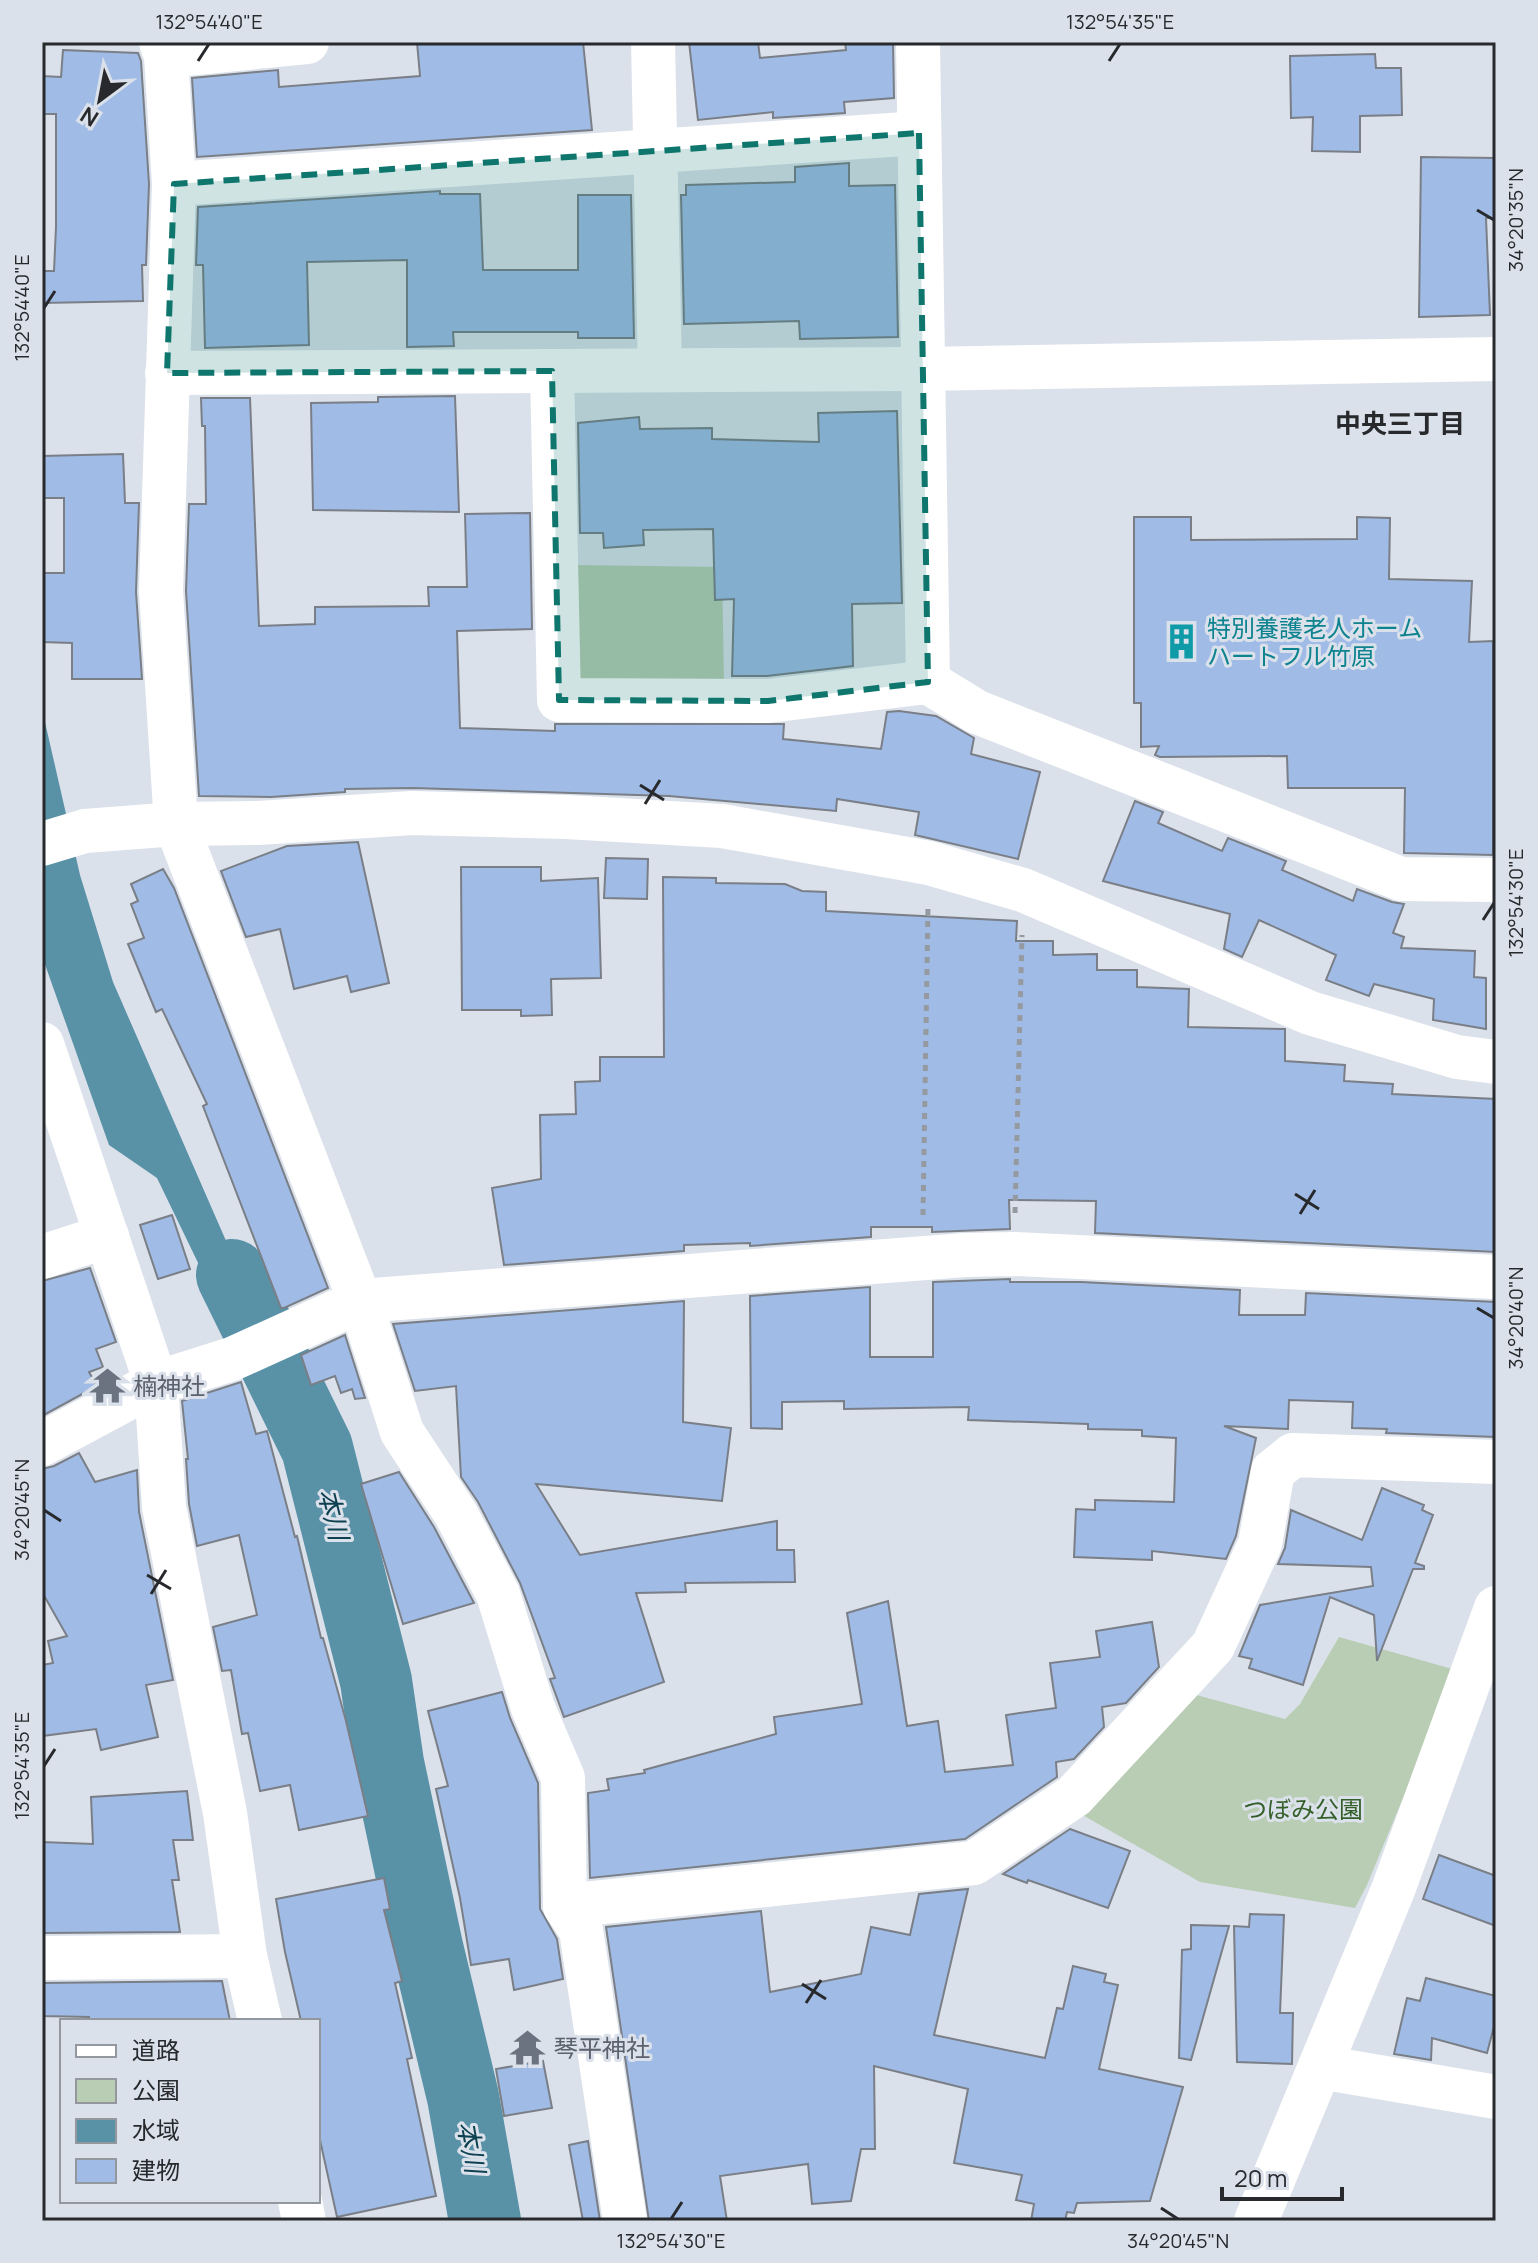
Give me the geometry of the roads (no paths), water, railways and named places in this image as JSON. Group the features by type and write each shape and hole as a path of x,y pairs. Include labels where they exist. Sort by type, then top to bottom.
{"street":[{"path":"307,42 164,49 174,184 161,591 176,824 360,1301 402,1432 456,1514 498,1594 533,1708 563,1778 565,1906 581,1930 625,2221"},
{"path":"653,42 660,370"},
{"path":"918,42 928,682"},
{"path":"174,184 919,133"},
{"path":"167,373 923,369 1496,359"},
{"path":"552,371 559,700 768,701 928,682 977,712 1401,879 1496,880"},
{"path":"42,844 85,831 412,813 566,817 722,826 929,863 1023,890 1310,1013 1457,1057 1496,1062"},
{"path":"42,1044 156,1383 164,1507 225,1813 245,1956 260,2019"},
{"path":"42,1257 107,1236"},
{"path":"42,1444 156,1383 232,1359 360,1301 922,1256 1014,1254 1496,1277"},
{"path":"565,1906 974,1863 1074,1796 1213,1646 1260,1544 1273,1471 1293,1455 1496,1462"},
{"path":"1256,2221 1393,1890 1496,1608"},
{"path":"42,1958 245,1956"},
{"path":"1320,2067 1496,2097"}],"water":[{"path":"42,709 80,875 113,982 261,1321 232,1333 157,1178 109,1145 42,956"}],"waterway":[{"name":"本川","path":"232,1275 317,1448 376,1681 388,1763 463,2097 485,2221"}],"place":[{"name":"特別養護老人ホーム ハートフル竹原","path":"1181,641"},
{"name":"楠神社","path":"107,1385"},
{"name":"琴平神社","path":"528,2047"}],"district":[{"name":"中央三丁目","path":"1400,423"}],"park label":[{"name":"つぼみ公園","path":"1303,1808"}]}
